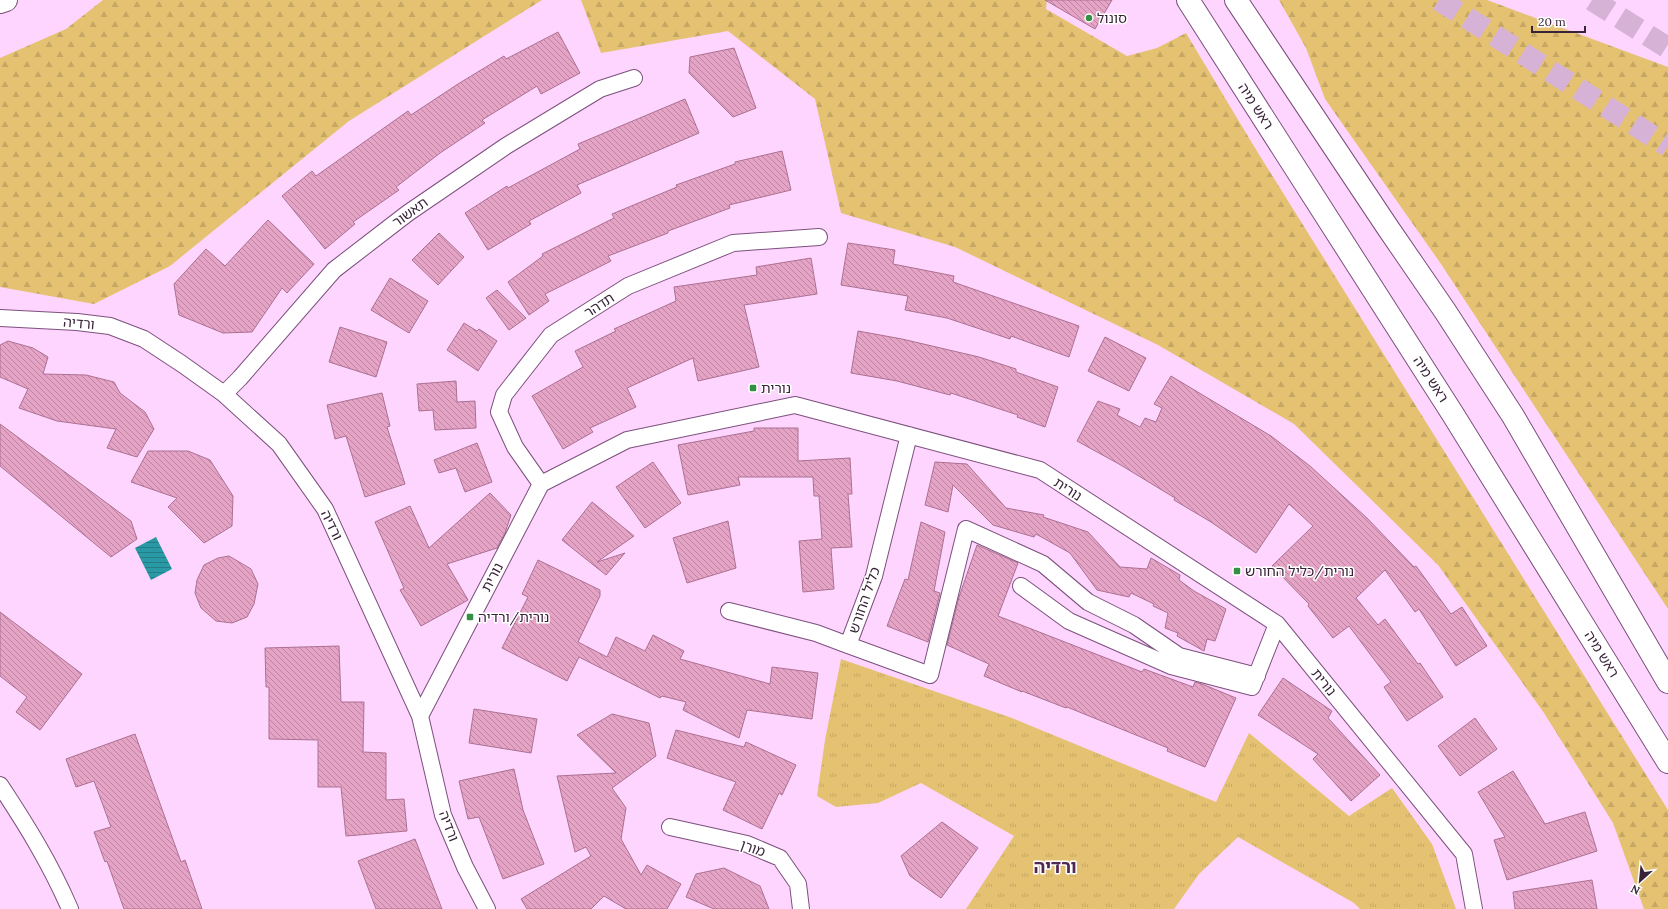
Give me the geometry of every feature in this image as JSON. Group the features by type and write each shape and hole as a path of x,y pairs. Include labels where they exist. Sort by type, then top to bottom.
{"street":[{"path":"0,2 6,0"},
{"name":"ראש מיה","path":"1188,0 1454,416 1668,762"},
{"path":"1236,0 1445,311 1513,416 1668,682"},
{"name":"תאשור","path":"224,394 240,378 334,270 408,213 506,146 600,89 634,78"},
{"name":"תדהר","path":"541,484 515,447 499,412 504,394 551,335 628,286 733,243 819,237"},
{"name":"ורדיה","path":"0,318 76,322 110,326 144,340 182,364 224,394 279,444 325,509 420,716 443,814 465,867 487,909"},
{"name":"נורית","path":"420,716 541,484 627,440 795,405 1040,470 1277,624 1464,854 1474,909"},
{"name":"כליל החורש","path":"729,611 816,633 848,645 874,576 909,436"},
{"path":"848,645 930,675 966,530 1043,564 1088,602 1134,625 1179,656 1256,676"},
{"path":"1021,586 1069,621 1171,666 1252,687 1277,624"},
{"path":"0,785 52,869 70,909"},
{"name":"מורן","path":"670,827 747,844 780,858 798,884 801,909"}],"green space":[{"path":"103,0 542,0 349,121 170,266 94,304 0,287 0,58 66,29"},
{"path":"581,0 1047,0 1046,9 1127,56 1157,48 1186,33 1255,148 1668,810 1668,909 1644,909 1613,823 1544,713 1438,565 1294,424 1158,345 955,247 841,213 815,99 728,31 601,53"},
{"path":"1279,0 1487,0 1668,67 1668,609 1441,264 1325,99 1306,48"},
{"path":"841,659 1012,718 1216,802 1249,733 1349,816 1392,788 1432,844 1456,909 1360,909 1354,903 1238,837 1199,874 1174,909 966,909 1014,836 921,783 878,803 836,807 817,796 825,740"}],"shaded area":[{"path":"156,537 172,569 151,580 135,548"}],"building":[{"name":"סונול","path":"1045,0 1112,0 1095,29"},
{"path":"558,32 580,73 541,94 537,86 482,120 485,123 440,153 396,187 399,190 353,222 355,224 325,249 282,196 312,171 316,176 408,111 411,115 504,56 506,59"},
{"path":"734,48 756,108 733,117 689,73 690,57"},
{"path":"685,99 699,133 577,185 581,193 529,221 531,224 488,250 465,213 507,186 508,188 580,149 578,144"},
{"path":"782,151 791,190 729,205 730,208 668,231 668,233 608,256 611,261 545,294 549,301 529,315 508,282 543,256 542,254 614,218 612,214 677,187 676,185 735,164 735,162"},
{"path":"268,220 314,264 287,293 282,288 252,332 223,333 179,315 174,284 206,249 225,266"},
{"path":"439,233 464,257 438,285 412,260"},
{"path":"848,243 895,250 893,264 954,276 953,282 1079,326 1069,357 1011,336 1010,339 947,318 905,310 908,296 841,285"},
{"path":"811,258 817,294 744,305 759,367 698,381 693,358 627,388 636,407 590,428 593,432 563,449 532,396 583,367 575,351 616,331 614,329 676,301 674,287 757,275 756,267"},
{"path":"390,278 428,301 409,333 371,310"},
{"path":"497,290 526,318 509,330 486,298"},
{"path":"464,323 477,331 479,329 497,341 478,371 447,350"},
{"path":"340,327 387,342 376,377 329,362"},
{"path":"858,331 902,339 979,357 1016,369 1016,372 1058,387 1045,427 1017,417 1018,415 951,393 950,395 897,381 851,373"},
{"path":"1105,337 1146,358 1129,391 1088,371"},
{"path":"8,341 33,348 48,357 43,374 86,375 114,382 120,393 145,412 154,429 137,457 107,448 116,429 57,421 19,408 28,389 0,377 0,345"},
{"path":"1171,376 1271,436 1310,466 1367,518 1414,567 1416,566 1451,614 1462,607 1487,646 1456,666 1419,609 1415,612 1385,570 1356,598 1378,625 1385,619 1418,664 1420,663 1443,697 1407,721 1384,687 1391,682 1349,626 1333,638 1308,606 1309,604 1272,566 1313,526 1289,504 1256,553 1211,522 1174,500 1175,498 1119,464 1077,441 1098,401 1120,409 1117,415 1140,427 1145,418 1156,422 1162,408 1154,404"},
{"path":"456,381 457,402 475,401 476,428 435,430 433,410 419,411 417,384"},
{"path":"382,393 390,426 387,427 405,484 365,497 346,436 335,439 327,405"},
{"path":"0,424 131,521 137,539 111,557 0,466"},
{"path":"754,428 798,428 798,461 850,458 852,494 848,494 852,547 831,548 834,589 803,592 799,541 822,539 819,496 814,496 813,477 738,477 740,485 688,495 678,445 754,431"},
{"path":"477,443 492,482 465,492 456,468 439,473 434,460"},
{"path":"148,451 188,451 210,460 233,496 232,526 204,543 168,507 177,498 131,482"},
{"path":"653,462 681,503 645,528 616,487"},
{"path":"935,462 967,464 1006,508 1044,515 1043,517 1088,532 1120,567 1147,569 1151,558 1180,575 1179,580 1194,591 1226,609 1215,641 1207,639 1204,651 1177,636 1178,633 1165,628 1168,613 1153,606 1154,604 1131,593 1129,597 1097,590 1070,553 1036,534 1034,537 993,525 953,485 948,512 925,505"},
{"path":"490,493 511,515 505,533 497,548 447,564 468,600 421,626 400,590 404,588 375,522 410,506 429,548"},
{"path":"592,502 634,536 597,562 625,553 606,575 562,540"},
{"path":"728,521 736,568 687,583 673,538"},
{"path":"921,522 945,532 934,591 940,593 928,642 887,626 905,579 908,580"},
{"path":"977,545 1018,563 998,616 1142,672 1144,669 1193,687 1195,682 1236,698 1205,767 1167,751 1168,748 1067,707 1066,708 1022,692 984,676 989,664 947,645 959,597"},
{"path":"229,556 251,569 258,584 254,604 247,617 232,623 216,621 201,608 195,593 197,580 204,565 218,558"},
{"path":"538,560 600,590 600,596 578,642 607,657 616,637 645,651 653,635 684,651 680,659 770,684 772,667 818,673 812,719 747,710 739,738 683,710 686,702 662,696 660,698 579,657 567,681 502,648 528,597 522,594"},
{"path":"0,612 82,674 40,730 16,712 27,697 0,676"},
{"path":"339,646 341,702 364,702 363,752 386,753 386,800 404,799 407,831 346,836 341,787 318,787 318,740 269,739 269,687 266,687 265,648"},
{"path":"1283,678 1332,711 1328,718 1380,775 1351,801 1313,759 1318,754 1258,715"},
{"path":"474,709 537,719 531,753 469,743"},
{"path":"612,714 649,723 656,756 612,788 626,808 621,839 641,875 647,865 681,884 667,909 626,909 604,896 591,909 527,909 521,899 591,856 586,847 575,852 557,776 616,773 577,735"},
{"path":"1475,718 1497,749 1460,776 1438,746"},
{"path":"676,730 744,747 746,742 796,765 782,795 779,793 762,829 723,810 736,782 667,758"},
{"path":"135,734 181,862 185,860 202,909 124,909 107,861 105,862 94,832 111,827 94,781 76,787 66,759"},
{"path":"514,769 523,810 544,864 503,879 479,817 468,819 459,781"},
{"path":"1513,771 1545,824 1585,812 1597,851 1507,880 1494,840 1505,837 1478,792"},
{"path":"942,822 978,848 941,898 910,876 901,856"},
{"path":"415,839 442,909 376,909 358,861"},
{"path":"724,868 760,886 769,909 714,909 686,897 696,874"},
{"path":"1592,880 1597,909 1515,909 1513,892"}],"tunnel":[{"path":"1439,0 1668,146"},
{"path":"1592,0 1668,48"}],"place":[{"name":"סונול","path":"1089,18"},
{"name":"נורית","path":"753,388"},
{"name":"נורית/כליל החורש","path":"1237,571"},
{"name":"נורית/ורדיה","path":"470,617"}],"district":[{"name":"ורדיה","path":"1055,866"}]}
